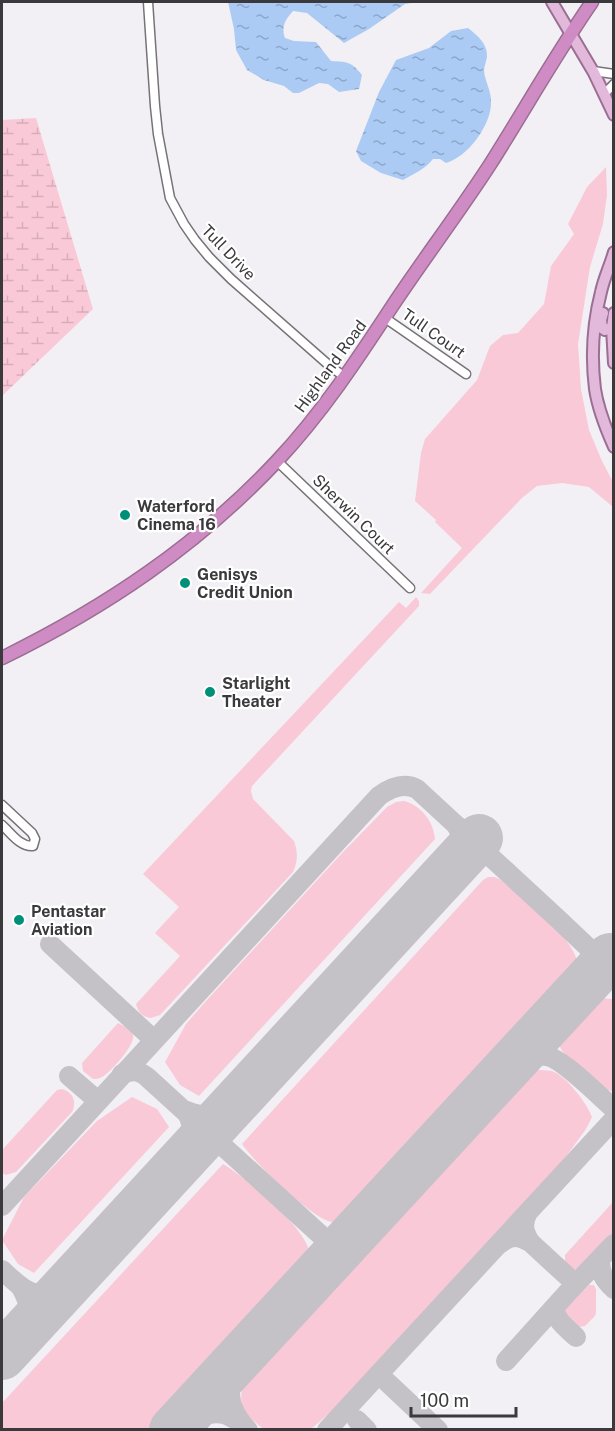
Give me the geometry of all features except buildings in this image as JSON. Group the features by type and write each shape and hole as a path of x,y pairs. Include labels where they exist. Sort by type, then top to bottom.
{"highway":[{"name":"Highland Road","path":"2,658 74,620 147,574 219,518 307,428 345,377 489,165 592,2"}],"main road":[{"path":"552,2 593,71 614,115"},
{"path":"612,257 610,284 601,325 605,330 613,328"},
{"path":"612,257 594,322 593,354 596,390 605,427 614,447"},
{"path":"614,313 614,363"}],"street":[{"name":"Tull Drive","path":"148,2 158,134 170,198 184,224 209,257 345,377"},
{"path":"593,71 614,74"},
{"path":"605,93 614,84"},
{"name":"Tull Court","path":"385,318 466,374"},
{"name":"Sherwin Court","path":"277,461 410,588"},
{"path":"2,805 32,833 35,839 33,846 22,844 2,825"}],"green space":[{"path":"36,118 93,309 2,396 2,120"},
{"path":"606,167 607,195 603,224 590,267 578,344 581,389 589,430 613,482 613,507 589,487 562,483 537,486 522,498 430,594 421,593 462,548 415,501 425,439 477,380 490,346 503,335 518,333 544,304 551,266 574,234 568,224 587,187"},
{"path":"416,597 419,606 252,786 253,799 294,841 297,856 293,872 160,1015 151,1018 143,1015 136,1004 180,956 155,933 179,907 143,874 399,602 406,608"},
{"path":"404,801 421,810 432,826 435,839 199,1096 180,1085 165,1062 186,1024 343,852 387,807"},
{"path":"488,877 501,880 542,915 562,936 576,957 573,973 349,1218 331,1222 321,1218 283,1188 242,1144"},
{"path":"599,998 613,999 613,1091 602,1089 564,1053 559,1044 562,1034 591,1002"},
{"path":"118,1023 132,1033 131,1045 111,1070 102,1077 93,1079 83,1071 82,1063"},
{"path":"537,1070 552,1071 563,1078 581,1098 592,1117 557,1169 340,1404 311,1429 263,1429 243,1409 241,1397 244,1380 520,1079 525,1074"},
{"path":"62,1089 69,1092 73,1098 72,1112 16,1172 6,1175 2,1173 2,1150 57,1090"},
{"path":"132,1097 157,1109 169,1127 34,1273 18,1264 2,1240 24,1197 97,1121"},
{"path":"223,1164 258,1190 297,1229 309,1251 305,1264 151,1429 2,1429 2,1403"},
{"path":"613,1202 613,1233 583,1266 575,1270 569,1269 565,1262 565,1255"},
{"path":"589,1285 594,1285 596,1289 596,1313 585,1326 579,1327 566,1316 565,1311 567,1306"}],"water":[{"path":"228,2 418,2 405,4 344,43 307,13 293,11 284,24 285,38 294,41 316,42 331,61 348,63 362,75 359,89 339,92 328,84 319,83 299,93 293,93 284,86 264,80 247,70 236,50"},
{"path":"468,28 486,48 484,71 491,99 487,121 477,139 454,160 446,163 440,159 433,159 403,180 381,173 361,161 356,151 379,92 396,60 429,48 451,31"}],"taxiway":[{"path":"2,1206 379,796 392,788 407,786 417,789 614,972"},
{"path":"457,826 462,843 458,860"},
{"path":"50,944 154,1040"},
{"path":"511,1065 533,1056 547,1056 572,1071 614,1109"},
{"path":"122,1074 135,1071 147,1077 325,1239 329,1249 327,1263"},
{"path":"69,1076 98,1101"},
{"path":"187,1111 208,1116 229,1108"},
{"path":"186,1155 192,1134 187,1113"},
{"path":"327,1430 614,1119"},
{"path":"499,1244 515,1237 530,1242 524,1228 527,1214"},
{"path":"325,1239 335,1242 349,1240"},
{"path":"530,1242 567,1276"},
{"path":"506,1361 614,1244"},
{"path":"600,1259 603,1276 614,1289"},
{"path":"2,1270 30,1292 44,1293 64,1287"},
{"path":"21,1287 29,1308 25,1330"},
{"path":"555,1307 559,1320 576,1337"},
{"path":"242,1355 233,1375 230,1394 234,1412 248,1430"},
{"path":"387,1382 438,1430"},
{"path":"174,1429 193,1419 213,1413 227,1415 241,1422"},
{"path":"357,1420 367,1430"}],"runway":[{"path":"2,1356 479,838"},
{"path":"173,1430 610,957"}],"place":[{"name":"Waterford Cinema 16","path":"125,515"},
{"name":"Genisys Credit Union","path":"185,583"},
{"name":"Starlight Theater","path":"210,692"},
{"name":"Pentastar Aviation","path":"19,920"}]}
